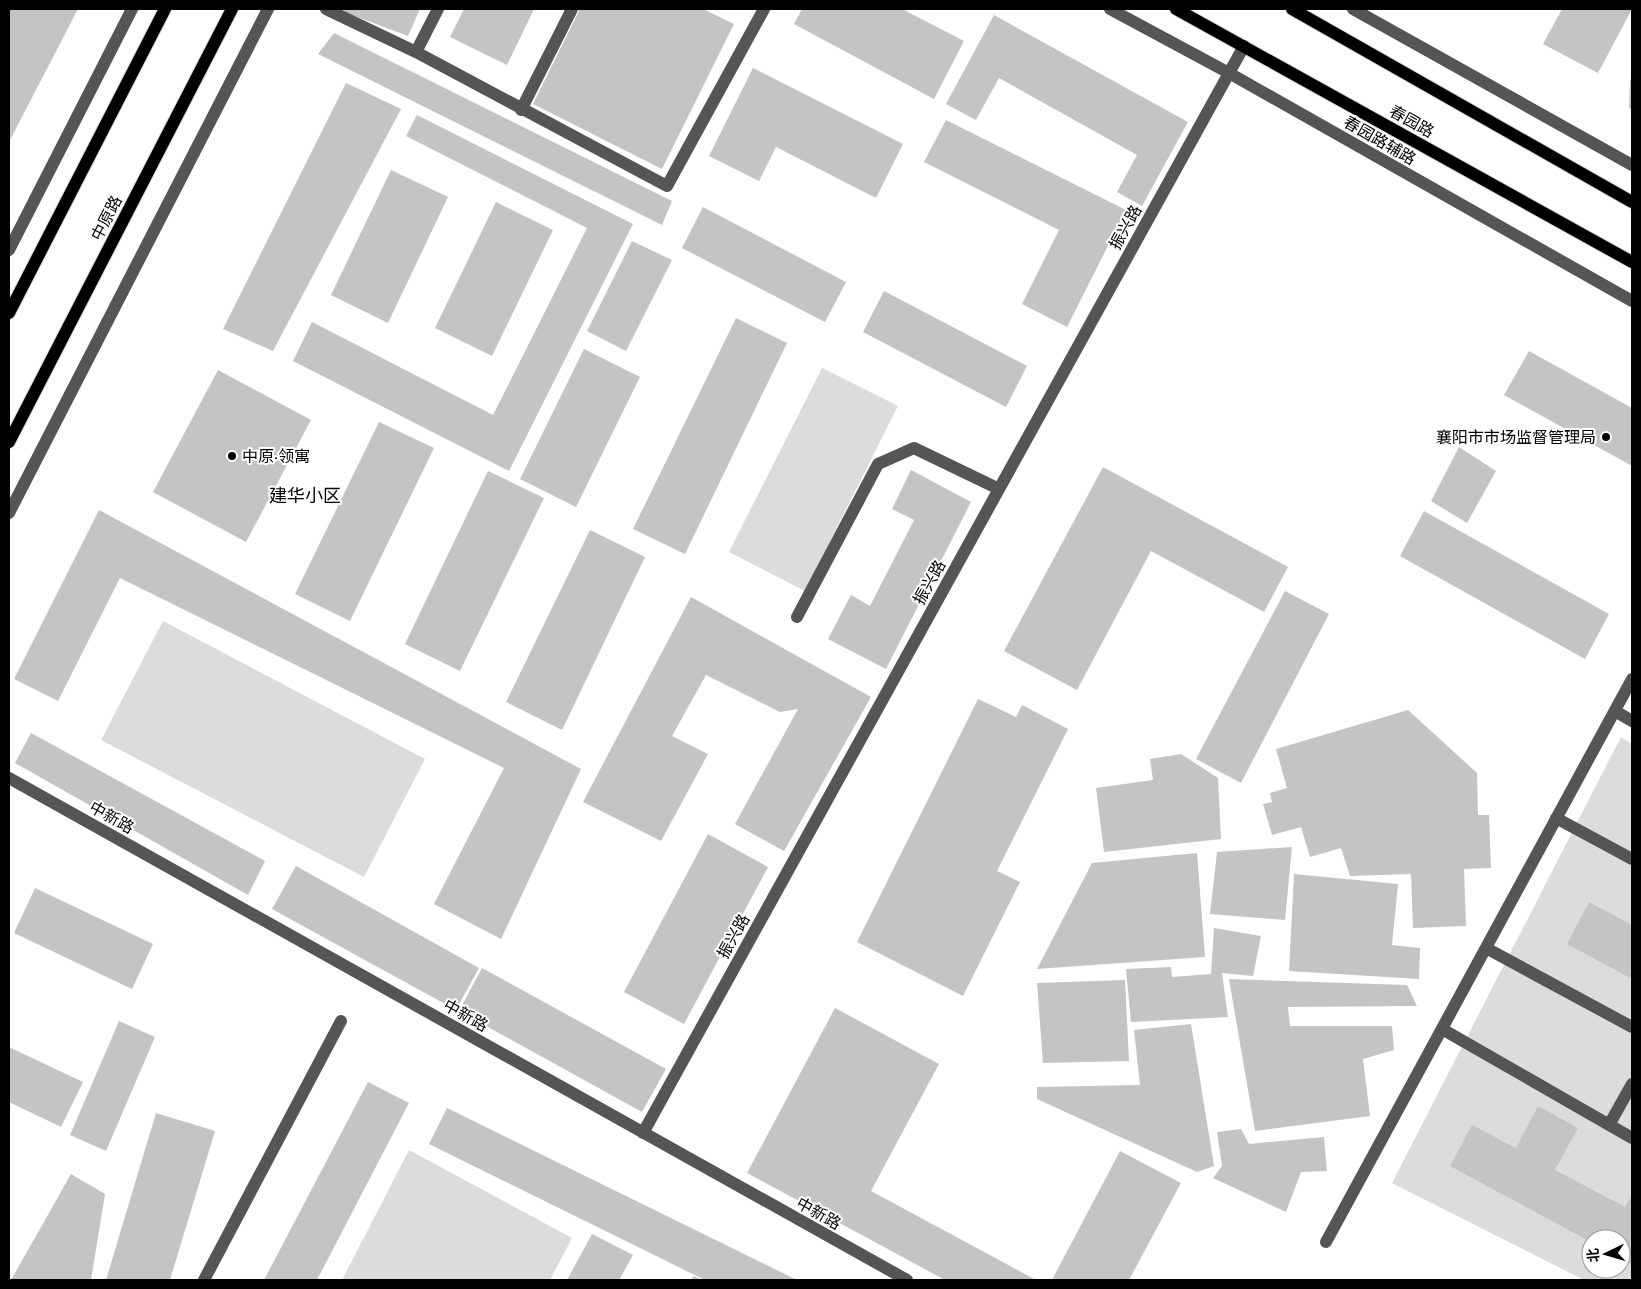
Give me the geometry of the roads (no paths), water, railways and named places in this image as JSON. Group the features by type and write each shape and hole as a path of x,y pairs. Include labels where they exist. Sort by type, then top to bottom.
{"main road":[{"path":"9,314 165,9"},
{"name":"中原路","path":"9,442 232,9"},
{"name":"春园路","path":"1176,9 1632,262"},
{"path":"1292,9 1632,202"}],"street":[{"path":"9,250 132,9"},
{"path":"9,514 268,9"},
{"path":"326,9 416,52 521,110 666,186 764,9"},
{"path":"416,52 438,9"},
{"path":"521,110 572,9"},
{"name":"春园路辅路","path":"1110,9 1229,73 1632,301"},
{"path":"1353,9 1632,165"},
{"name":"振兴路","path":"643,1133 1244,46"},
{"path":"798,617 878,464 914,448 999,489"},
{"path":"1326,1242 1632,679"},
{"path":"1615,711 1632,721"},
{"name":"中新路","path":"9,778 907,1280"},
{"path":"1556,818 1632,859"},
{"path":"1486,948 1632,1027"},
{"path":"204,1280 341,1021"},
{"path":"1442,1029 1632,1138"},
{"path":"1609,1125 1632,1084"}],"place":[{"name":"襄阳市市场监督管理局","path":"1606,437"},
{"name":"中原·领寓","path":"232,456"}],"district":[{"name":"建华小区","path":"305,496"}]}
